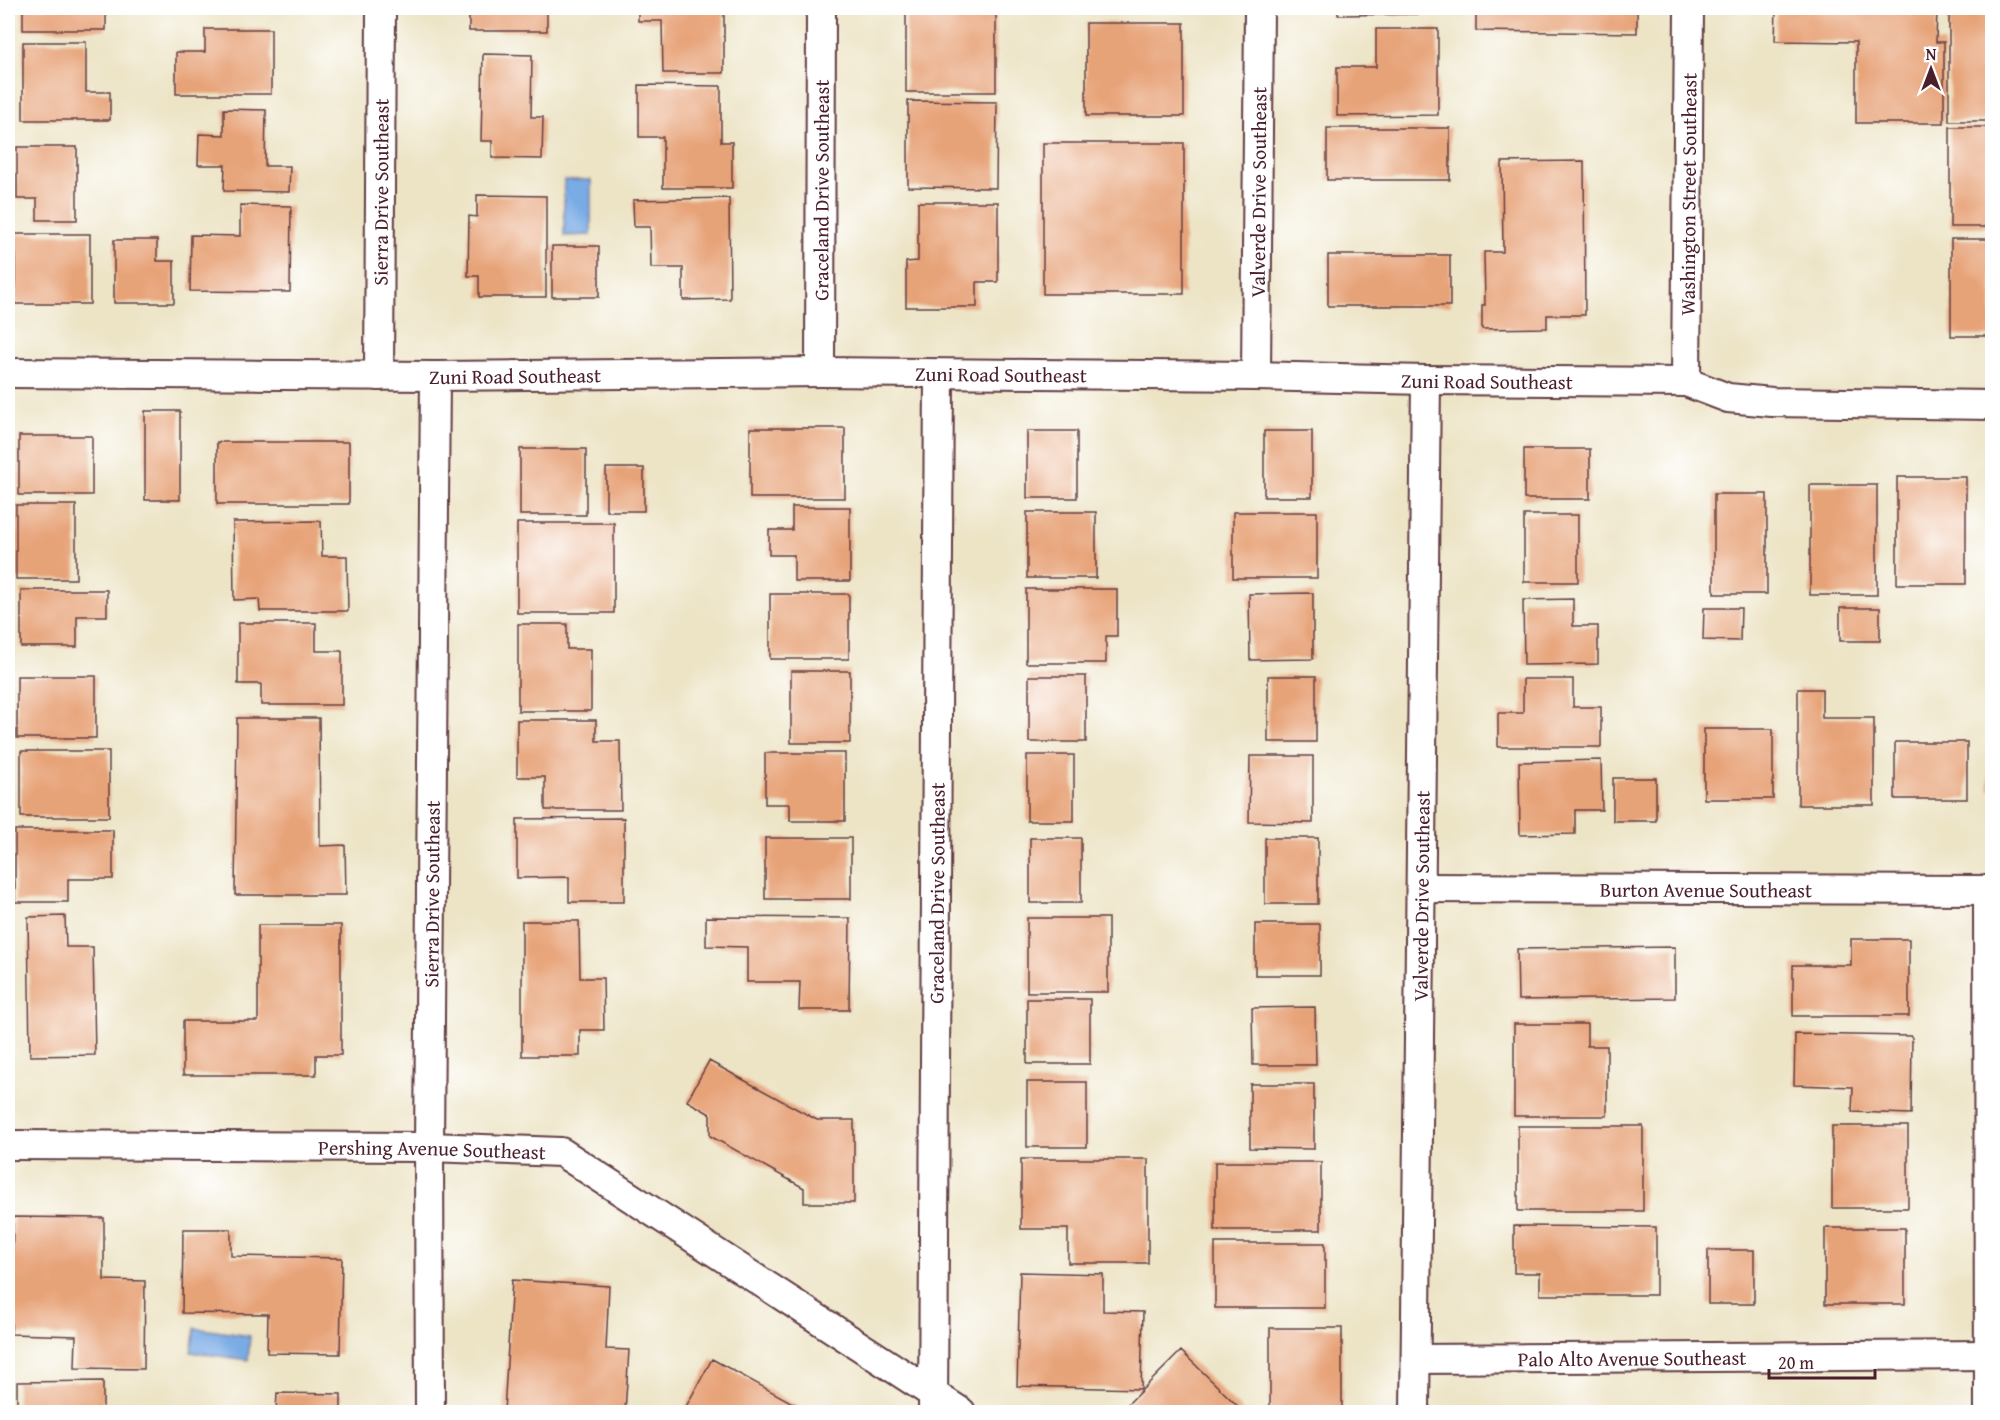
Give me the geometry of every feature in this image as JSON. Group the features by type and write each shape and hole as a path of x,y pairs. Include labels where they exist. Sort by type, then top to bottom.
{"street":[{"name":"Sierra Drive Southeast","path":"379,376 381,8"},
{"name":"Graceland Drive Southeast","path":"820,372 821,8"},
{"name":"Valverde Drive Southeast","path":"1256,376 1259,8"},
{"name":"Washington Street Southeast","path":"1686,382 1689,8"},
{"name":"Zuni Road Southeast","path":"8,373 435,376 820,372 1686,382 1728,398 1773,402 1992,405"},
{"name":"Graceland Drive Southeast","path":"933,1403 939,374"},
{"name":"Sierra Drive Southeast","path":"430,1413 429,1148 435,376"},
{"name":"Valverde Drive Southeast","path":"1415,1413 1426,380"},
{"name":"Burton Avenue Southeast","path":"1421,888 1990,890"},
{"path":"1989,1413 1991,1355 1990,890"},
{"name":"Pershing Avenue Southeast","path":"8,1145 429,1148 561,1152 933,1403 961,1413"},
{"name":"Palo Alto Avenue Southeast","path":"1416,1359 1991,1355"}],"water":[{"path":"564,180 591,180 591,235 564,236"},
{"path":"195,1328 250,1336 248,1360 191,1352"}],"building":[{"path":"23,8 106,8 106,30 23,30"},
{"path":"469,8 547,8 547,31 469,31"},
{"path":"638,8 724,8 724,73 663,73 662,21 638,21"},
{"path":"906,8 996,8 996,92 906,92"},
{"path":"1338,8 1429,8 1429,14 1338,15"},
{"path":"1476,8 1637,8 1637,33 1476,31"},
{"path":"1776,8 1937,8 1936,42 1944,42 1944,123 1856,123 1856,42 1775,41"},
{"path":"1949,8 1992,8 1992,121 1949,121"},
{"path":"1086,23 1184,23 1184,116 1086,116"},
{"path":"205,29 271,29 271,94 176,94 176,52 205,52"},
{"path":"1376,29 1438,29 1438,115 1337,116 1337,67 1376,67"},
{"path":"23,42 86,42 86,92 110,92 110,120 23,120"},
{"path":"483,54 532,55 531,117 543,117 542,159 492,158 492,141 481,141"},
{"path":"639,85 721,86 721,142 732,142 732,188 663,188 663,137 639,137"},
{"path":"908,101 997,102 996,188 908,187"},
{"path":"224,109 266,110 265,166 290,166 289,192 224,191 225,165 198,165 199,134 224,135"},
{"path":"1950,127 1992,127 1992,227 1950,227"},
{"path":"1327,128 1450,128 1450,180 1327,180"},
{"path":"1043,143 1184,143 1184,294 1043,294"},
{"path":"17,147 77,147 77,220 37,220 37,199 17,199"},
{"path":"1584,161 1585,315 1547,315 1547,328 1482,329 1482,305 1485,305 1484,252 1503,252 1502,162"},
{"path":"477,195 546,196 546,297 479,297 479,276 468,276 469,216 477,217"},
{"path":"729,198 730,299 683,300 683,268 651,268 650,227 634,227 633,200"},
{"path":"918,202 998,202 998,282 977,282 977,307 906,307 906,262 918,261"},
{"path":"240,205 291,206 290,292 190,291 191,235 240,236"},
{"path":"15,234 90,234 90,304 15,304"},
{"path":"1951,239 1992,239 1992,336 1951,336"},
{"path":"114,240 157,240 157,261 174,261 174,303 114,303"},
{"path":"552,246 599,246 599,297 552,297"},
{"path":"1328,255 1450,255 1450,306 1328,306"},
{"path":"145,411 180,411 180,500 145,500"},
{"path":"750,428 845,428 845,498 750,498"},
{"path":"1027,431 1077,431 1077,498 1027,498"},
{"path":"1264,431 1312,431 1312,497 1264,497"},
{"path":"19,436 92,436 92,495 19,495"},
{"path":"217,442 349,442 349,504 217,504"},
{"path":"520,449 586,449 586,515 520,515"},
{"path":"1524,449 1590,449 1590,499 1524,499"},
{"path":"606,468 644,468 644,511 606,511"},
{"path":"1897,477 1966,477 1966,584 1897,584"},
{"path":"1810,485 1877,485 1877,595 1810,595"},
{"path":"1714,494 1767,494 1767,594 1714,594"},
{"path":"16,505 76,505 76,579 16,579"},
{"path":"792,507 850,507 850,581 794,581 794,555 769,555 769,530 792,530"},
{"path":"1027,512 1096,512 1096,578 1027,578"},
{"path":"1233,512 1317,512 1317,578 1233,578"},
{"path":"1524,515 1578,515 1578,582 1524,582"},
{"path":"321,521 322,556 347,556 348,611 260,611 259,599 234,600 233,522"},
{"path":"517,523 614,523 614,613 517,613"},
{"path":"1026,589 1117,589 1117,636 1106,636 1106,663 1026,663"},
{"path":"21,590 107,590 107,616 77,616 77,647 21,647"},
{"path":"1313,593 1313,659 1250,660 1249,594"},
{"path":"770,594 849,594 849,659 770,659"},
{"path":"1573,599 1573,626 1598,626 1598,664 1524,665 1523,600"},
{"path":"1704,608 1741,608 1740,641 1703,640"},
{"path":"1840,608 1880,608 1880,641 1840,641"},
{"path":"238,623 316,623 316,651 342,651 342,705 261,705 261,684 238,684"},
{"path":"518,624 567,624 567,649 591,649 591,711 518,711"},
{"path":"791,671 850,671 850,743 791,743"},
{"path":"17,676 96,676 96,738 17,738"},
{"path":"1029,676 1086,676 1086,742 1029,742"},
{"path":"1268,676 1316,676 1316,742 1268,742"},
{"path":"1523,679 1573,679 1573,707 1601,707 1601,747 1498,747 1498,713 1523,713"},
{"path":"1798,689 1822,689 1822,718 1874,718 1874,805 1798,805"},
{"path":"1989,713 1992,713 1992,790 1989,790"},
{"path":"237,718 319,718 320,846 345,845 346,895 235,895"},
{"path":"517,720 596,720 596,741 620,741 621,810 545,810 545,777 517,777"},
{"path":"1704,729 1773,729 1773,799 1704,799"},
{"path":"1895,742 1967,742 1967,799 1895,799"},
{"path":"21,751 109,751 109,817 21,817"},
{"path":"765,753 845,753 845,821 790,821 790,804 765,804"},
{"path":"1027,755 1074,755 1074,821 1027,821"},
{"path":"1250,756 1313,756 1313,823 1249,822"},
{"path":"1601,760 1602,810 1575,810 1575,834 1520,835 1519,762"},
{"path":"1613,778 1656,778 1656,821 1613,821"},
{"path":"624,818 624,902 569,902 569,877 517,878 517,819"},
{"path":"15,830 113,830 113,879 68,879 68,902 15,902"},
{"path":"765,838 851,838 851,899 765,899"},
{"path":"1030,838 1081,838 1081,903 1030,903"},
{"path":"1265,838 1318,838 1318,904 1265,904"},
{"path":"65,916 66,947 93,947 95,1055 30,1056 28,917"},
{"path":"706,917 850,918 849,1010 799,1010 800,982 747,982 747,947 706,946"},
{"path":"1027,918 1108,918 1108,992 1027,992"},
{"path":"522,921 579,921 580,978 603,978 604,1030 580,1030 580,1056 522,1056"},
{"path":"1255,924 1320,924 1320,975 1255,975"},
{"path":"258,925 341,925 341,1055 316,1055 316,1075 183,1075 183,1021 258,1021"},
{"path":"1851,939 1909,939 1909,1016 1793,1016 1793,965 1851,965"},
{"path":"1675,947 1675,998 1518,1000 1517,949"},
{"path":"1027,999 1090,999 1090,1064 1027,1064"},
{"path":"1315,1007 1316,1065 1253,1065 1252,1008"},
{"path":"1514,1024 1587,1024 1587,1046 1607,1046 1607,1116 1514,1116"},
{"path":"1795,1034 1912,1036 1911,1114 1852,1112 1853,1087 1794,1085"},
{"path":"709,1061 817,1120 854,1120 854,1203 804,1203 804,1188 710,1136 710,1114 687,1101"},
{"path":"1027,1082 1087,1082 1087,1147 1027,1147"},
{"path":"1250,1084 1314,1084 1314,1149 1250,1148"},
{"path":"1518,1126 1643,1126 1643,1211 1518,1211"},
{"path":"1832,1126 1908,1126 1908,1208 1832,1208"},
{"path":"1021,1159 1148,1159 1148,1263 1068,1263 1068,1229 1021,1229"},
{"path":"1215,1162 1321,1162 1321,1230 1215,1230"},
{"path":"13,1217 104,1218 104,1280 145,1281 144,1369 75,1368 76,1336 11,1334"},
{"path":"1514,1226 1656,1227 1656,1295 1540,1295 1540,1273 1514,1273"},
{"path":"1825,1228 1905,1228 1905,1304 1825,1304"},
{"path":"183,1229 231,1229 231,1256 342,1258 340,1354 267,1353 268,1314 182,1313"},
{"path":"1215,1243 1325,1243 1325,1308 1215,1308"},
{"path":"1708,1250 1754,1250 1754,1304 1708,1304"},
{"path":"1020,1272 1103,1274 1103,1311 1143,1312 1141,1389 1017,1386"},
{"path":"512,1280 609,1286 606,1349 629,1350 625,1412 504,1412"},
{"path":"1270,1328 1342,1328 1342,1412 1270,1412"},
{"path":"1181,1351 1244,1412 1120,1412"},
{"path":"712,1359 809,1412 683,1412"},
{"path":"103,1381 103,1412 17,1412 17,1382"},
{"path":"277,1393 341,1394 341,1412 276,1412"}]}
